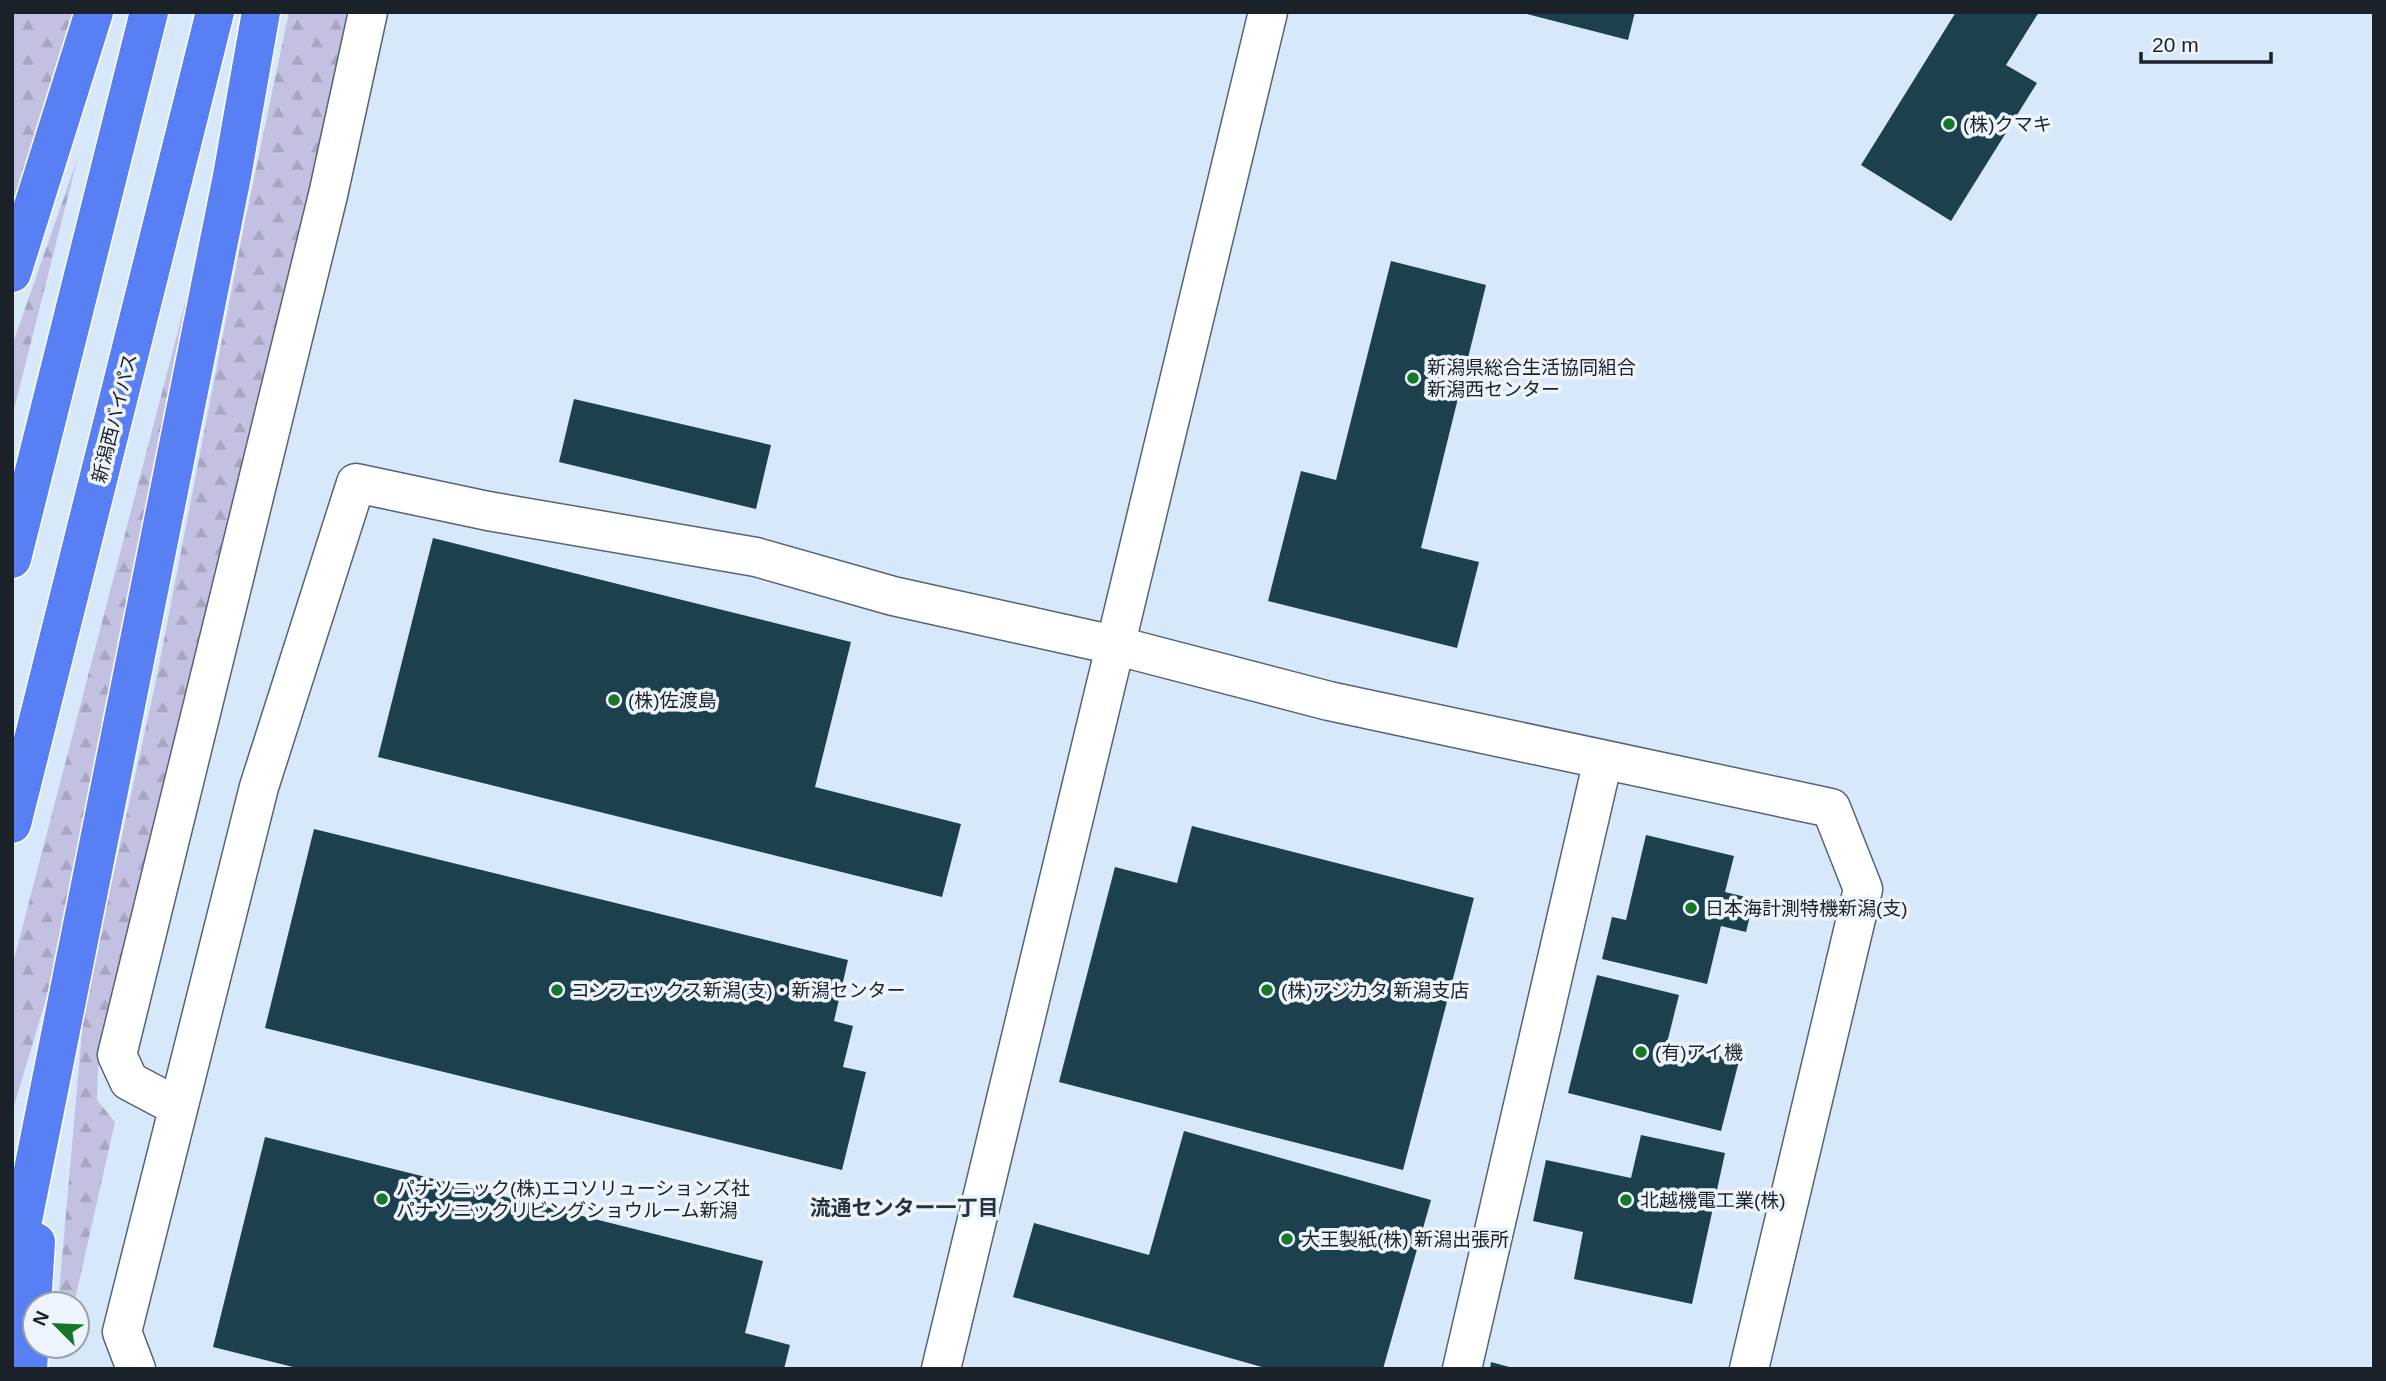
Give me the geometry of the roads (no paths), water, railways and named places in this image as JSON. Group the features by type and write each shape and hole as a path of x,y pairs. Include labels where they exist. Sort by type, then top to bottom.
{"highway":[{"path":"12,273 94,12"},
{"path":"12,559 149,12"},
{"name":"新潟西バイパス","path":"12,824 215,12"},
{"path":"12,1276 232,176 261,12"},
{"path":"28,1369 42,1128"}],"street":[{"path":"178,1107 128,1081 117,1055 328,195 369,12"},
{"path":"941,1369 1268,12"},
{"path":"136,1369 122,1332 259,787 356,483 488,511 756,556 893,596 1114,645 1329,701 1831,808 1863,889 1749,1369"},
{"path":"1462,1369 1603,760"},
{"path":"12,1179 42,1128"}],"place":[{"name":"(株)クマキ","path":"1949,124"},
{"name":"新潟県総合生活協同組合 新潟西センター","path":"1413,378"},
{"name":"(株)佐渡島","path":"614,700"},
{"name":"日本海計測特機新潟(支)","path":"1691,908"},
{"name":"コンフェックス新潟(支)・新潟センター","path":"557,990"},
{"name":"(株)アジカタ 新潟支店","path":"1267,990"},
{"name":"(有)アイ機","path":"1641,1052"},
{"name":"パナソニック(株)エコソリューションズ社 パナソニックリビングショウルーム新潟","path":"382,1199"},
{"name":"北越機電工業(株)","path":"1626,1200"},
{"name":"大王製紙(株) 新潟出張所","path":"1287,1239"}],"district":[{"name":"流通センター一丁目","path":"904,1208"}]}
